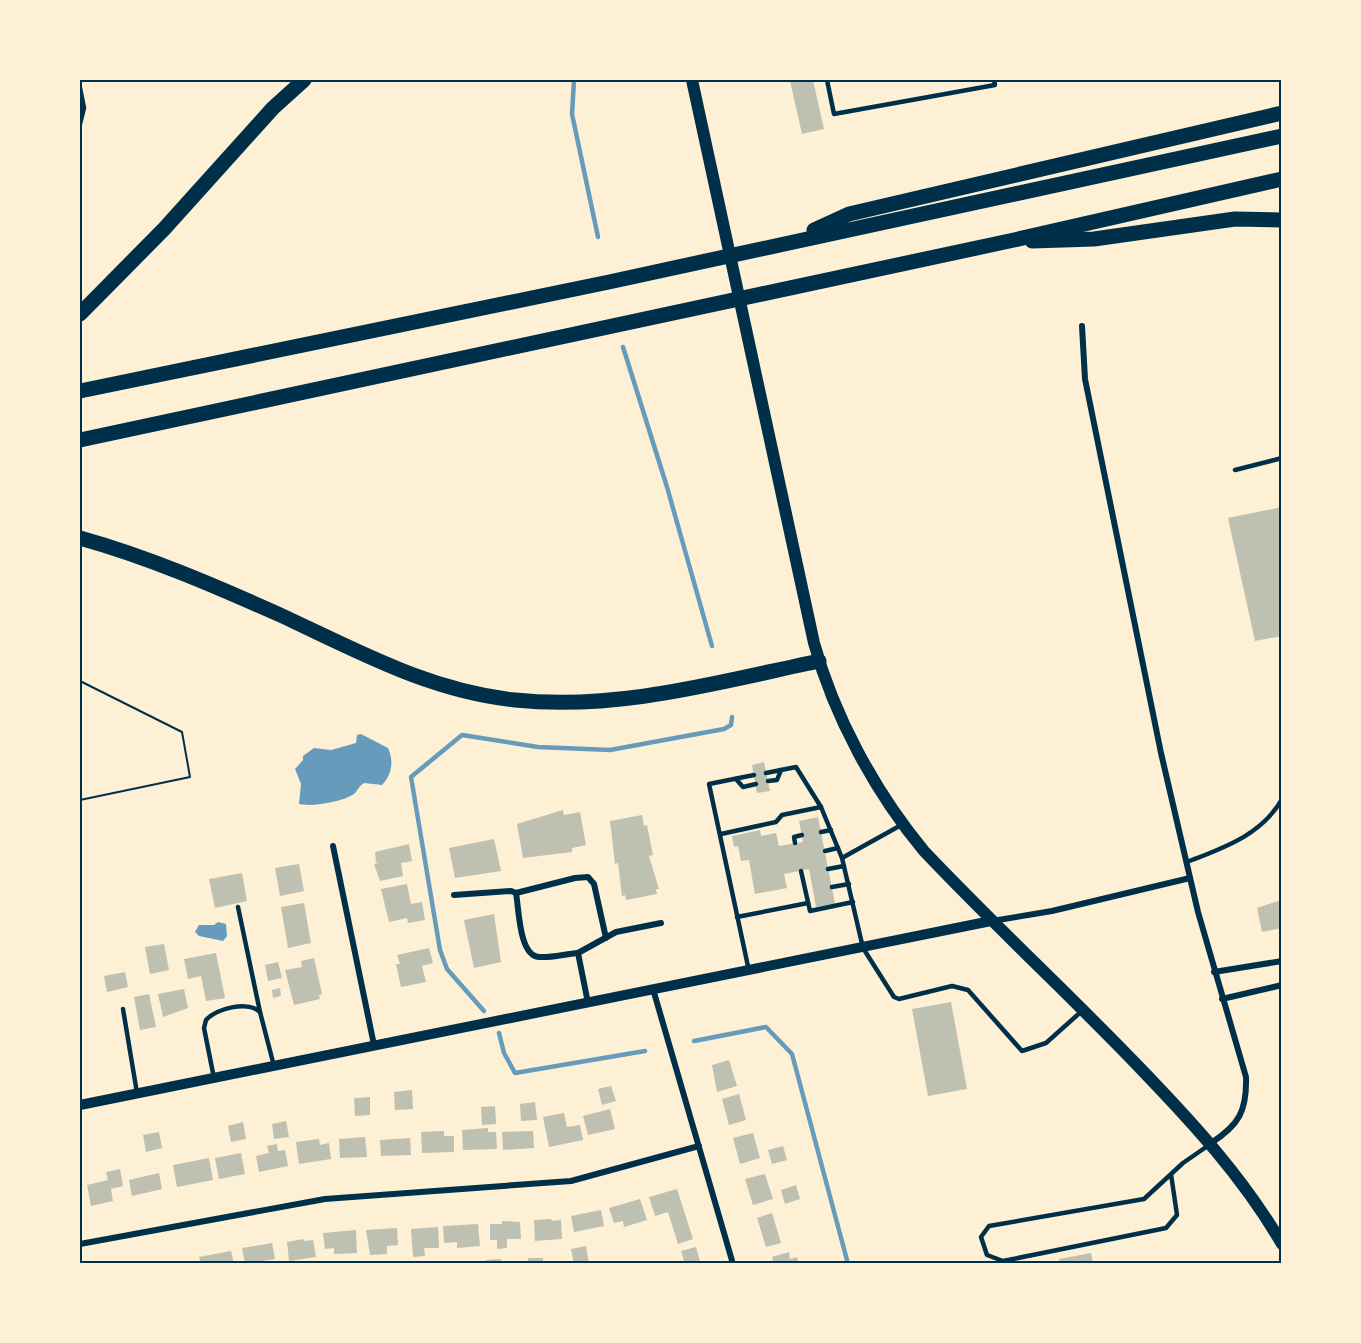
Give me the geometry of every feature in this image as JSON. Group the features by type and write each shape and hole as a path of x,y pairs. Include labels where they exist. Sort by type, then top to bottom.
{"highway":[{"path":"80,314 164,229 273,108 304,80"},
{"path":"783,243 849,214 1281,113"},
{"path":"80,390 609,282 1281,136"},
{"path":"80,440 1014,240 1281,179"},
{"path":"1014,240 1044,242 1084,240 1235,219 1281,220"},
{"path":"80,538 152,560 278,614 404,674 488,696 557,703 626,699 819,661"}],"main road":[{"path":"692,80 819,661 855,742 903,824 931,858 1083,1010 1211,1143 1247,1189 1281,1244"}],"street":[{"path":"1082,326 1085,380 1161,753 1214,972 1244,1065 1247,1094 1242,1111 1234,1127 1211,1143"},
{"path":"333,846 374,1045"},
{"path":"454,895 506,889 516,893 575,878 588,877 594,884 606,938"},
{"path":"80,1105 992,921 1052,911 1190,878"},
{"path":"516,893 527,951 538,957 578,953 616,932 661,923"},
{"path":"578,953 588,1003"},
{"path":"1214,972 1281,961"},
{"path":"1222,999 1281,985"},
{"path":"652,989 733,1263"},
{"path":"80,1244 325,1199 571,1181 699,1146"}],"lane":[{"path":"827,80 834,114 995,85 994,80"},
{"path":"80,88 84,108 80,124"},
{"path":"1235,470 1281,458"},
{"path":"766,773 796,767 821,807 843,858 863,948 894,997 899,999 960,986 968,990 1022,1051 1046,1043 1083,1010"},
{"path":"768,781 777,780 781,770"},
{"path":"749,970 709,784 754,775"},
{"path":"735,779 743,787 756,784"},
{"path":"1187,862 1247,836 1274,813 1281,799"},
{"path":"721,834 776,822 782,815 821,807"},
{"path":"843,858 903,824"},
{"path":"821,832 831,830"},
{"path":"795,843 794,837 802,835"},
{"path":"825,851 838,848"},
{"path":"828,869 844,866"},
{"path":"809,873 801,873 810,911 853,902"},
{"path":"832,887 849,884"},
{"path":"806,892 813,891"},
{"path":"737,917 808,903"},
{"path":"238,907 274,1066"},
{"path":"214,1078 204,1028 206,1020 216,1012 246,1006 260,1012"},
{"path":"123,1009 137,1093"},
{"path":"1172,1174 1177,1215 1166,1228 1003,1261 995,1260 987,1255 982,1245 981,1237 989,1226 1144,1198 1172,1174 1211,1143"}],"path":[{"path":"80,681 182,732 190,777 80,800"}],"water":[{"path":"361,734 388,748 391,768 382,785 364,783 354,794 342,799 319,804 299,804 301,784 295,769 303,760 303,756 314,748 331,750 356,743 357,735"},
{"path":"218,922 226,924 227,936 223,941 199,936 195,932 199,925 214,925"}],"building":[{"path":"813,80 824,129 802,134 790,81"},
{"path":"1282,507 1282,636 1255,641 1228,518"},
{"path":"764,762 770,791 757,793 752,765"},
{"path":"563,810 564,815 580,812 586,845 572,848 572,852 523,858 517,824"},
{"path":"642,815 644,826 647,825 653,855 649,856 659,889 656,889 657,894 626,900 625,895 622,896 618,863 615,864 610,821"},
{"path":"818,817 835,904 816,907 809,869 784,874 787,888 755,894 749,860 741,861 738,846 734,847 732,836 760,830 761,836 776,833 779,846 803,842 799,821"},
{"path":"494,839 501,871 455,878 449,848"},
{"path":"409,844 412,861 401,863 403,876 380,881 374,864 378,863 375,852"},
{"path":"299,864 304,891 280,896 275,868"},
{"path":"242,873 247,901 215,908 209,879"},
{"path":"407,884 411,904 422,902 425,920 408,923 407,918 389,922 381,889"},
{"path":"1278,901 1282,902 1282,928 1262,932 1257,908"},
{"path":"304,903 311,943 288,948 281,907"},
{"path":"494,914 501,962 474,968 464,920"},
{"path":"164,944 169,970 150,974 145,947"},
{"path":"429,948 433,963 422,966 426,982 401,987 396,964 400,964 397,955"},
{"path":"216,953 225,998 206,1001 201,976 188,979 184,959"},
{"path":"314,958 322,994 319,995 320,999 294,1005 285,970 302,967 301,961"},
{"path":"278,962 282,978 268,981 265,965"},
{"path":"125,972 128,987 107,992 104,976"},
{"path":"280,988 281,996 273,998 272,990"},
{"path":"184,989 188,1008 163,1017 158,994"},
{"path":"149,994 156,1027 140,1030 134,997"},
{"path":"951,1002 967,1089 928,1096 912,1009"},
{"path":"729,1060 737,1086 717,1092 712,1065"},
{"path":"611,1086 616,1101 602,1105 598,1089"},
{"path":"412,1090 413,1109 395,1110 394,1092"},
{"path":"739,1094 746,1120 729,1125 722,1099"},
{"path":"370,1097 370,1115 355,1116 354,1098"},
{"path":"535,1102 537,1120 521,1121 520,1104"},
{"path":"495,1106 496,1124 482,1125 481,1107"},
{"path":"610,1109 615,1129 588,1135 583,1116"},
{"path":"564,1113 567,1127 580,1125 583,1140 549,1147 543,1117"},
{"path":"286,1121 289,1137 274,1139 272,1124"},
{"path":"243,1122 246,1139 231,1142 228,1126"},
{"path":"488,1128 488,1132 496,1132 497,1149 463,1150 462,1130"},
{"path":"444,1131 444,1136 454,1136 454,1152 422,1153 421,1132"},
{"path":"533,1131 534,1148 503,1150 502,1132"},
{"path":"159,1132 162,1148 146,1152 143,1135"},
{"path":"753,1133 760,1158 740,1164 733,1138"},
{"path":"365,1137 367,1157 340,1158 339,1139"},
{"path":"410,1138 411,1155 381,1156 380,1140"},
{"path":"319,1139 320,1145 329,1143 331,1159 299,1164 296,1142"},
{"path":"277,1144 278,1151 285,1150 288,1166 259,1172 256,1156 269,1153 267,1146"},
{"path":"783,1146 787,1160 772,1164 768,1150"},
{"path":"241,1153 245,1174 219,1179 215,1158"},
{"path":"209,1158 213,1180 177,1187 173,1165"},
{"path":"120,1169 123,1186 111,1189 113,1201 91,1206 87,1185 108,1180 106,1172"},
{"path":"159,1173 162,1189 132,1196 129,1180"},
{"path":"765,1174 773,1199 753,1205 745,1179"},
{"path":"796,1185 800,1199 785,1204 781,1190"},
{"path":"677,1189 693,1239 678,1244 668,1212 655,1216 649,1197"},
{"path":"640,1199 647,1220 624,1227 623,1221 614,1223 609,1208"},
{"path":"601,1210 604,1226 574,1232 571,1216"},
{"path":"772,1213 781,1243 766,1247 757,1218"},
{"path":"551,1219 552,1221 561,1220 562,1239 535,1241 534,1220"},
{"path":"502,1221 520,1222 521,1239 507,1239 507,1248 497,1249 497,1240 490,1240 490,1224 502,1224"},
{"path":"478,1224 480,1246 457,1248 457,1242 444,1243 443,1226"},
{"path":"438,1227 439,1248 424,1248 425,1256 413,1257 411,1229"},
{"path":"397,1228 398,1245 387,1246 387,1254 370,1255 366,1230"},
{"path":"356,1230 357,1253 334,1254 334,1248 325,1249 323,1233"},
{"path":"303,1239 304,1241 313,1240 316,1257 289,1261 287,1242"},
{"path":"272,1243 275,1259 262,1261 262,1264 245,1264 242,1248"},
{"path":"586,1246 589,1264 574,1264 571,1249"},
{"path":"696,1247 700,1261 685,1264 681,1251"},
{"path":"231,1251 234,1264 201,1264 199,1257"},
{"path":"789,1252 790,1259 797,1257 799,1264 774,1264 772,1257"},
{"path":"1091,1253 1093,1264 1060,1264 1059,1259"},
{"path":"528,1258 543,1258 543,1264 528,1264"},
{"path":"501,1259 501,1264 487,1264 486,1260"}],"waterway":[{"path":"574,80 572,114 598,237"},
{"path":"623,347 667,487 712,646"},
{"path":"484,1011 447,969 440,950 411,777 462,735 538,747 610,750 724,729 731,725 732,717"},
{"path":"694,1041 766,1027 792,1054 848,1264"},
{"path":"499,1033 504,1053 515,1073 645,1051"}]}
